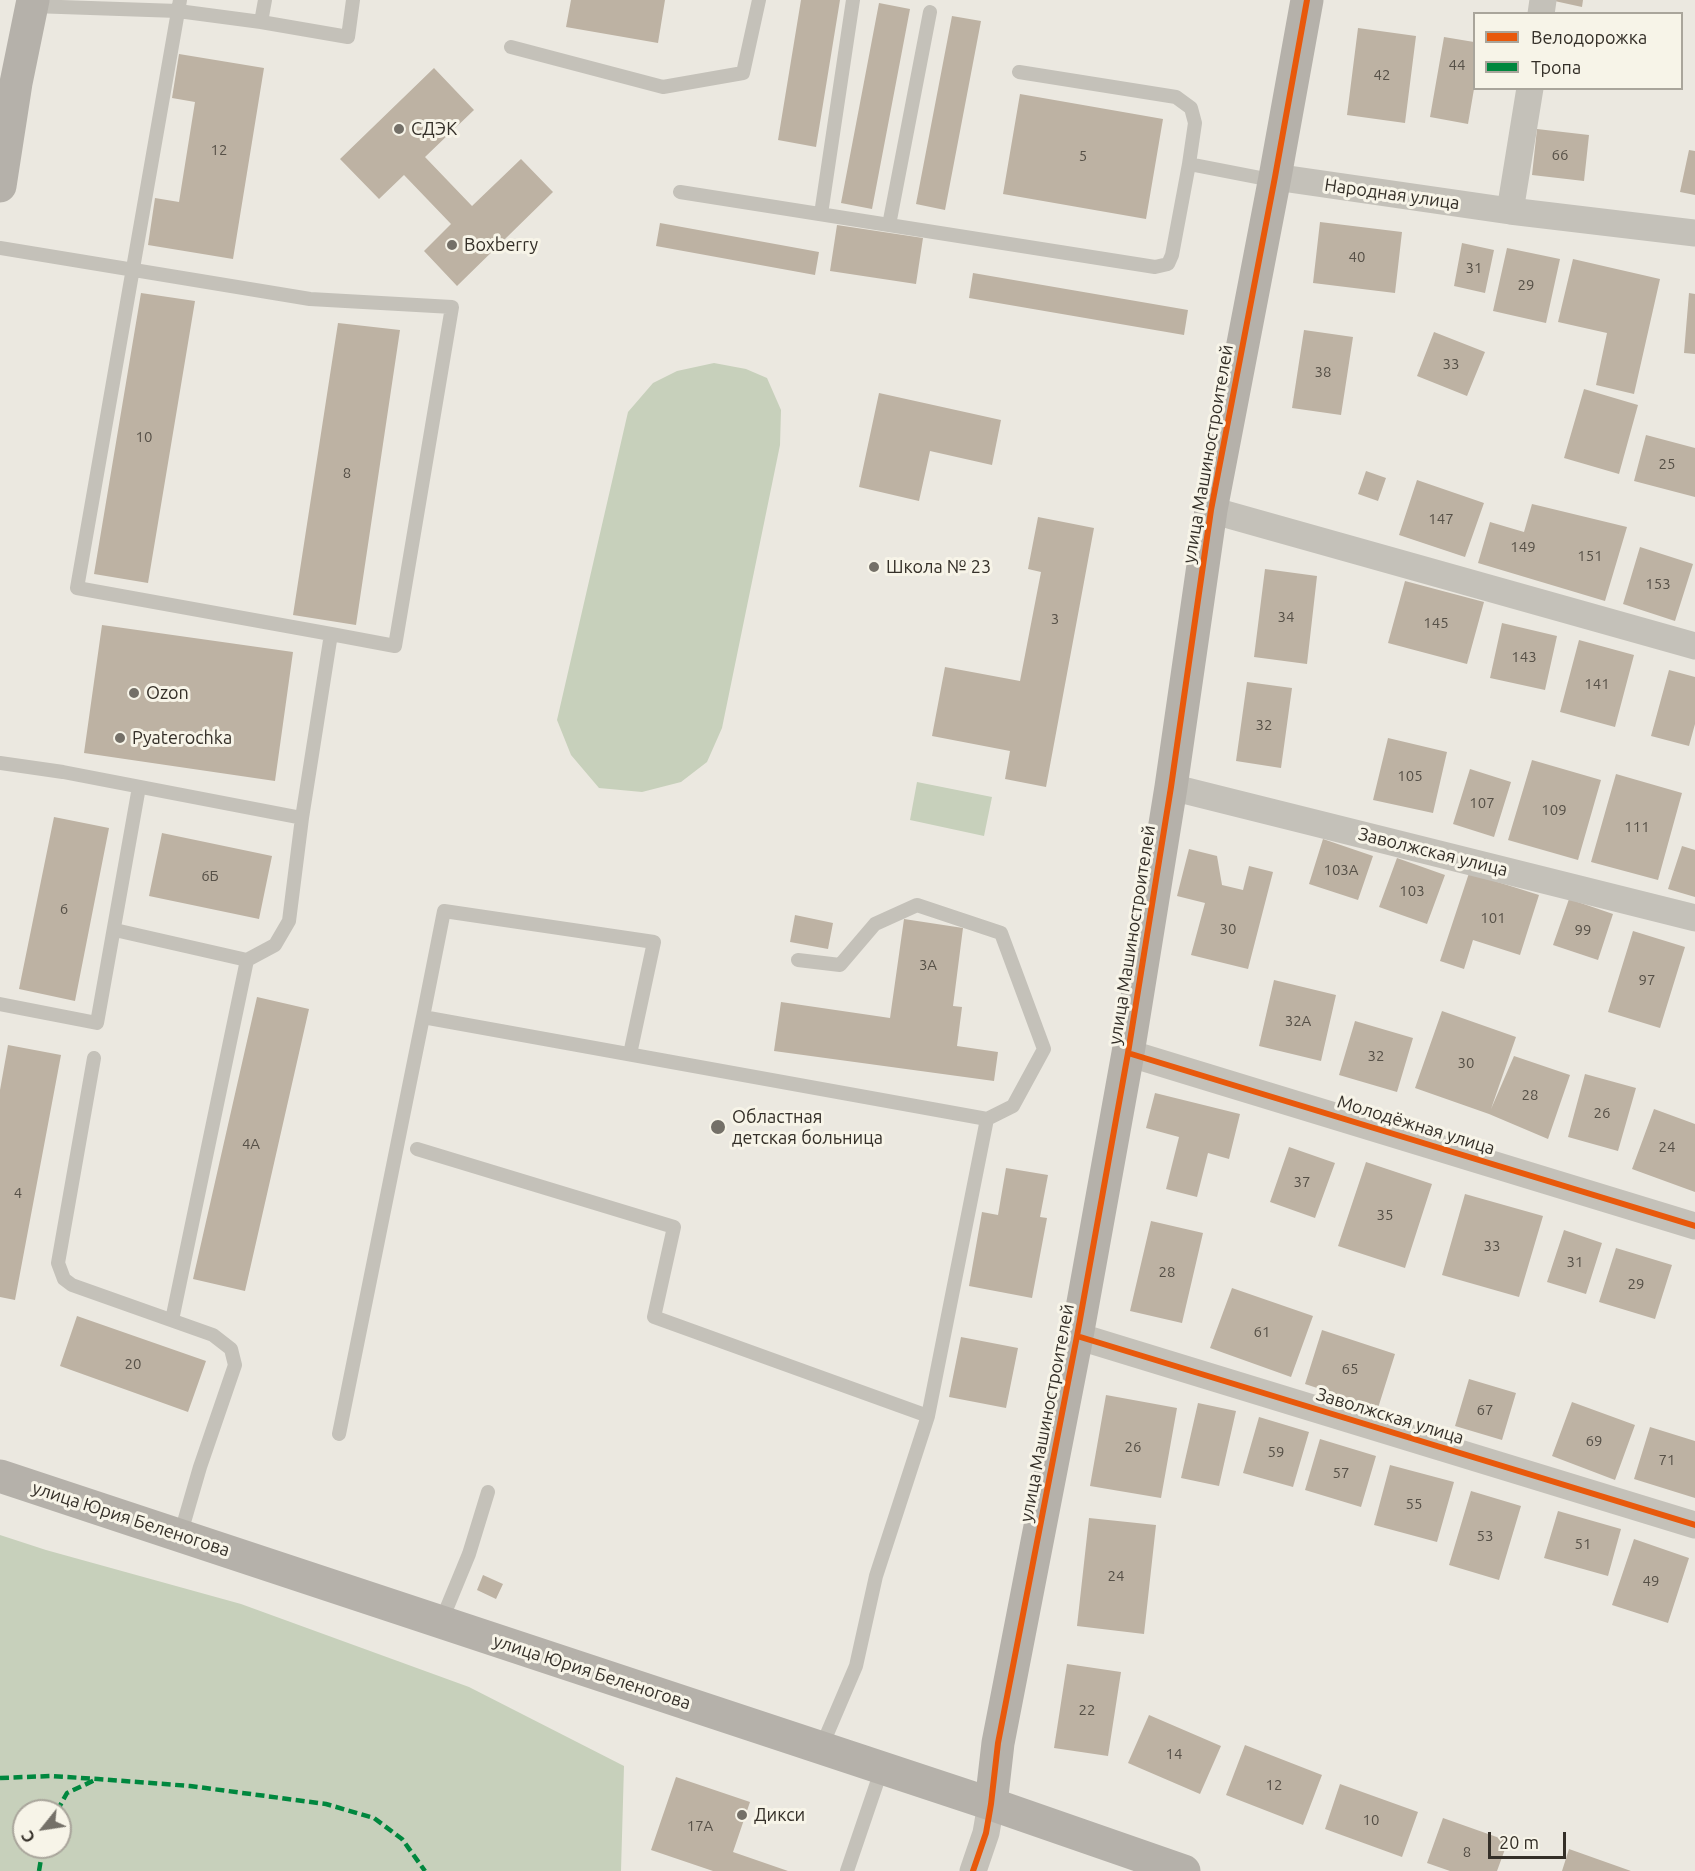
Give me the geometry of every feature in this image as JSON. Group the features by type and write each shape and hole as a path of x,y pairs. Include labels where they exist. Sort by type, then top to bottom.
{"street":[{"name":"улица Машиностроителей","path":"973,1871 986,1833 998,1743 1077,1336 1128,1053 1171,787 1211,510 1307,0"},
{"path":"0,186 5,118 16,83 33,3"},
{"path":"1510,211 1530,90"},
{"name":"Народная улица","path":"1275,177 1510,211 1695,233"},
{"path":"1211,510 1695,646"},
{"name":"Заволжская улица","path":"1171,787 1695,918"},
{"name":"Молодёжная улица","path":"1128,1053 1695,1226"},
{"name":"Заволжская улица","path":"1077,1336 1695,1525"},
{"name":"улица Юрия Беленогова","path":"0,1476 991,1804 1184,1871"}],"lane":[{"path":"261,22 265,0"},
{"path":"33,3 179,6 348,37 354,0"},
{"path":"511,47 663,87 743,73 759,0"},
{"path":"821,214 854,0"},
{"path":"0,248 132,270 310,299 452,307 395,646 77,588 132,270 179,6"},
{"path":"890,225 930,12"},
{"path":"680,192 1155,267 1168,264 1172,255 1196,123 1191,108 1176,97 1019,72"},
{"path":"1188,164 1261,178 1275,177"},
{"path":"115,930 247,960 275,945 289,921 302,818 331,634"},
{"path":"0,763 63,772 302,818"},
{"path":"0,1004 97,1023 139,787"},
{"path":"423,1017 987,1119 1013,1106 1044,1049 1001,933 917,905 875,924 840,965 798,960"},
{"path":"339,1434 444,911 654,942 630,1054"},
{"path":"172,1320 247,960"},
{"path":"94,1058 58,1263 64,1279 72,1285 213,1335 231,1349 235,1365 200,1467 180,1536"},
{"path":"821,1748 856,1666 876,1576 928,1416 987,1119"},
{"path":"417,1149 674,1227 654,1317 928,1416"},
{"path":"441,1622 469,1554 488,1492"},
{"path":"847,1871 882,1768"}],"green space":[{"path":"714,363 746,369 767,378 781,410 780,445 722,728 707,762 681,782 642,792 599,788 571,755 557,720 628,412 653,383 677,371"},
{"path":"917,782 992,797 984,836 910,820"},
{"path":"0,1535 241,1604 469,1687 624,1766 621,1871 0,1871"}],"building":[{"path":"571,0 665,0 658,43 566,27"},
{"path":"801,0 840,0 816,147 778,140"},
{"path":"1550,0 1583,0 1582,7"},
{"path":"879,3 910,9 872,209 841,203"},
{"path":"952,16 981,21 945,210 916,204"},
{"path":"1358,28 1416,36 1405,123 1347,115"},
{"path":"1444,37 1473,42 1474,90 1468,124 1430,117"},
{"path":"179,54 264,68 233,259 148,245 155,198 179,202 195,102 172,98"},
{"path":"434,68 474,110 425,157 472,206 521,159 553,192 457,286 424,251 451,224 404,175 379,199 340,159"},
{"path":"1020,94 1163,119 1146,219 1003,194"},
{"path":"1537,129 1589,135 1584,181 1532,175"},
{"path":"1689,150 1695,151 1695,195 1680,192"},
{"path":"1320,222 1402,232 1395,293 1313,283"},
{"path":"660,223 819,252 815,275 656,246"},
{"path":"837,225 923,238 916,284 830,271"},
{"path":"1462,243 1494,250 1485,293 1454,286"},
{"path":"1507,248 1560,259 1546,323 1493,311"},
{"path":"1573,259 1660,279 1634,394 1596,385 1607,333 1558,322"},
{"path":"973,273 1188,310 1184,335 969,298"},
{"path":"141,293 195,301 148,583 94,574"},
{"path":"1689,293 1695,294 1695,354 1684,353"},
{"path":"338,323 400,330 356,625 293,615"},
{"path":"1304,330 1353,337 1341,415 1292,408"},
{"path":"1434,332 1485,352 1467,396 1417,376"},
{"path":"1584,389 1638,405 1619,474 1564,458"},
{"path":"879,393 1001,420 992,465 930,451 919,501 859,487"},
{"path":"1646,435 1695,448 1695,497 1634,481"},
{"path":"1366,471 1386,478 1378,501 1358,494"},
{"path":"1417,480 1484,503 1465,557 1399,535"},
{"path":"1532,504 1627,527 1605,601 1478,563 1490,522 1524,532"},
{"path":"1038,517 1094,528 1046,787 1005,779 1010,751 932,736 945,667 1020,681 1041,572 1028,569"},
{"path":"1640,547 1693,564 1675,621 1623,604"},
{"path":"1265,569 1317,576 1307,664 1254,657"},
{"path":"1405,581 1484,602 1467,664 1388,643"},
{"path":"1502,623 1557,636 1545,690 1490,678"},
{"path":"102,625 293,652 275,781 84,753"},
{"path":"1579,640 1634,655 1615,727 1560,712"},
{"path":"1669,670 1695,677 1695,724 1689,746 1651,736"},
{"path":"1247,682 1292,688 1281,768 1236,761"},
{"path":"1388,738 1447,752 1433,813 1373,800"},
{"path":"1532,760 1601,780 1578,860 1508,840"},
{"path":"1470,769 1511,782 1494,837 1453,824"},
{"path":"1616,774 1682,793 1658,880 1591,862"},
{"path":"54,817 109,828 75,1001 19,989"},
{"path":"162,833 272,856 259,919 149,896"},
{"path":"1323,839 1373,856 1358,900 1309,884"},
{"path":"1682,846 1695,850 1695,897 1668,889"},
{"path":"1189,849 1217,856 1222,885 1243,890 1249,866 1273,872 1248,969 1191,955 1205,903 1177,896"},
{"path":"1397,858 1445,875 1427,924 1379,907"},
{"path":"1469,873 1539,895 1520,955 1473,940 1464,969 1440,961"},
{"path":"1569,899 1613,914 1598,960 1553,945"},
{"path":"795,915 833,923 828,949 790,942"},
{"path":"904,919 963,928 953,1006 962,1007 957,1046 998,1052 994,1081 774,1051 781,1002 890,1018"},
{"path":"1633,931 1685,947 1660,1028 1608,1012"},
{"path":"1274,980 1336,995 1321,1061 1259,1046"},
{"path":"257,997 309,1009 245,1291 193,1279"},
{"path":"1442,1011 1516,1037 1491,1109 1514,1056 1570,1075 1548,1139 1489,1114 1415,1088"},
{"path":"1355,1021 1413,1038 1397,1092 1339,1075"},
{"path":"8,1045 61,1055 15,1300 0,1297 0,1090"},
{"path":"1585,1074 1636,1088 1618,1151 1568,1137"},
{"path":"1155,1093 1240,1114 1229,1159 1208,1153 1197,1197 1166,1189 1179,1137 1146,1128"},
{"path":"1654,1109 1695,1124 1695,1192 1632,1169"},
{"path":"1289,1147 1335,1163 1315,1218 1270,1202"},
{"path":"1366,1162 1432,1184 1405,1268 1338,1246"},
{"path":"1006,1168 1048,1175 1040,1217 1047,1218 1032,1298 969,1286 982,1212 998,1215"},
{"path":"1465,1194 1543,1216 1519,1297 1442,1275"},
{"path":"1151,1221 1203,1233 1182,1323 1130,1311"},
{"path":"1564,1230 1602,1243 1586,1294 1547,1282"},
{"path":"1616,1248 1672,1265 1655,1319 1599,1302"},
{"path":"1232,1288 1313,1316 1291,1377 1210,1348"},
{"path":"77,1316 206,1361 188,1412 60,1366"},
{"path":"1322,1330 1395,1354 1378,1408 1305,1384"},
{"path":"961,1337 1018,1348 1006,1408 949,1397"},
{"path":"1469,1379 1516,1393 1502,1440 1455,1426"},
{"path":"1106,1395 1177,1408 1161,1498 1090,1486"},
{"path":"1572,1402 1635,1425 1615,1480 1552,1456"},
{"path":"1198,1403 1236,1411 1219,1486 1181,1478"},
{"path":"1259,1417 1309,1432 1293,1487 1243,1473"},
{"path":"1650,1427 1695,1441 1695,1498 1634,1479"},
{"path":"1320,1439 1376,1456 1361,1507 1305,1490"},
{"path":"1390,1465 1454,1482 1437,1542 1374,1525"},
{"path":"1471,1491 1521,1506 1499,1580 1449,1565"},
{"path":"1558,1511 1621,1529 1608,1576 1544,1558"},
{"path":"1089,1518 1156,1525 1144,1634 1077,1626"},
{"path":"1634,1539 1689,1558 1668,1623 1612,1605"},
{"path":"483,1575 503,1584 496,1599 477,1590"},
{"path":"1067,1664 1121,1672 1108,1756 1054,1748"},
{"path":"1149,1715 1221,1746 1200,1794 1128,1763"},
{"path":"1245,1745 1322,1775 1303,1825 1226,1795"},
{"path":"676,1777 750,1802 733,1852 788,1871 713,1871 651,1850"},
{"path":"1340,1784 1418,1812 1402,1857 1325,1829"},
{"path":"1443,1818 1508,1841 1497,1871 1450,1871 1427,1863"},
{"path":"1569,1849 1631,1871 1562,1871"}],"marked path":[{"path":"0,1778 51,1776 190,1786 326,1804 374,1818 402,1839 425,1871"},
{"path":"64,1799 67,1793 95,1780"},
{"path":"39,1871 41,1859"}],"cycle path":[{"path":"973,1871 986,1833 998,1743 1077,1336 1128,1053 1171,787 1211,510 1307,0"},
{"path":"1128,1053 1695,1226"},
{"path":"1077,1336 1695,1525"}],"place":[{"name":"СДЭК","path":"399,129"},
{"name":"Boxberry","path":"452,245"},
{"name":"Школа № 23","path":"874,567"},
{"name":"Ozon","path":"134,693"},
{"name":"Pyaterochka","path":"120,738"},
{"name":"Областная детская больница","path":"718,1127"},
{"name":"Дикси","path":"742,1815"}]}
